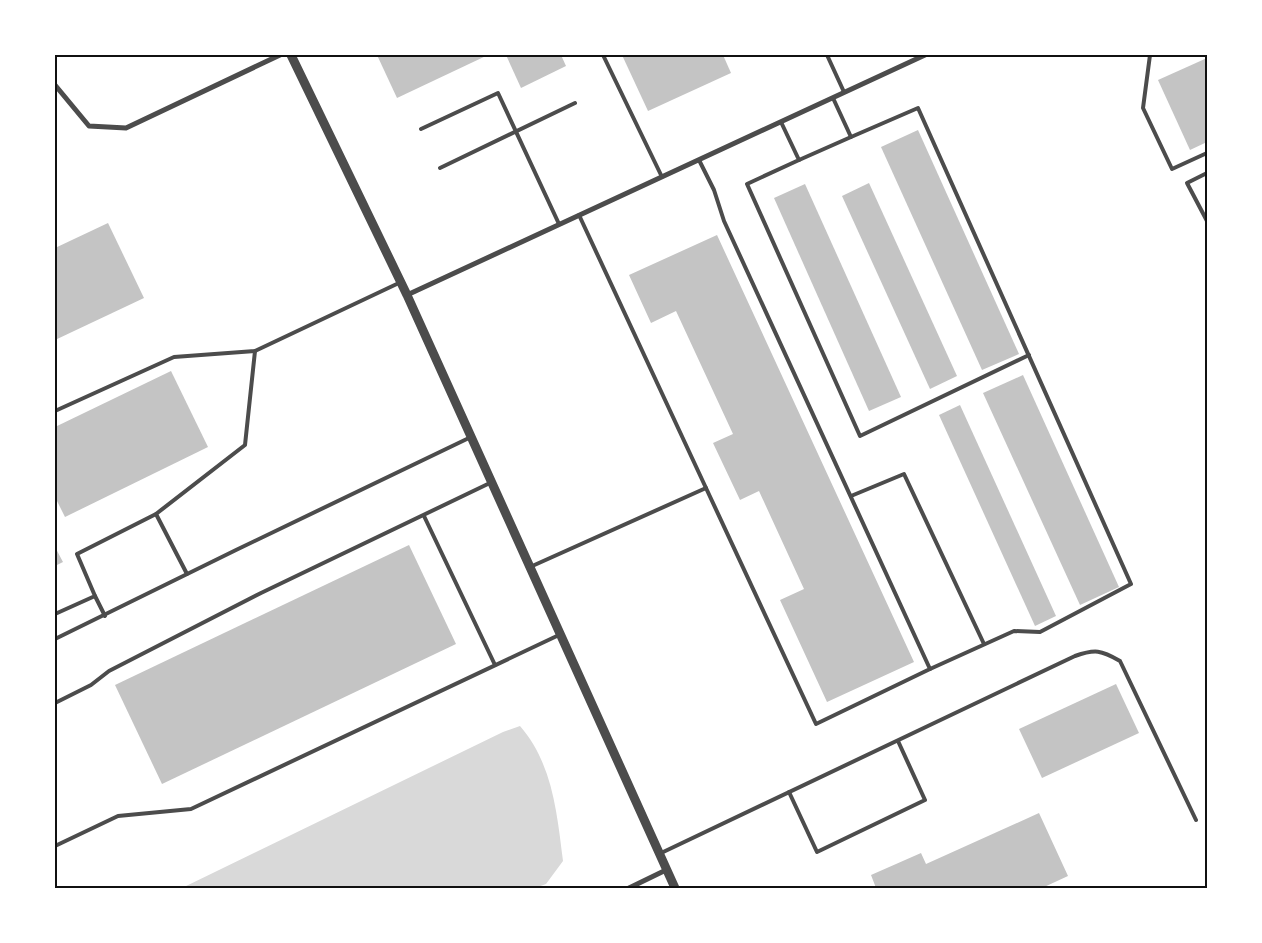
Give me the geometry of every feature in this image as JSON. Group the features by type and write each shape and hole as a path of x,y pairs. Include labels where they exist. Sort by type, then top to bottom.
{"street":[{"path":"55,85 88,126 126,128 280,55"},
{"path":"291,55 407,295 675,888"},
{"path":"407,295 925,55"},
{"path":"629,888 666,870"}],"lane":[{"path":"603,55 662,177"},
{"path":"827,55 844,92"},
{"path":"1150,55 1144,108 1172,169 1207,153"},
{"path":"421,129 498,94 559,224"},
{"path":"833,98 851,137"},
{"path":"440,168 514,130 575,103"},
{"path":"579,215 816,724 1014,630 1040,632 1131,584 1029,355 918,108 747,184 860,436 1029,355"},
{"path":"781,122 799,160"},
{"path":"699,160 714,190 728,230 930,669"},
{"path":"1207,173 1187,183 1207,221"},
{"path":"55,411 174,357 255,351 401,282"},
{"path":"105,616 77,554 156,514 245,445 255,351"},
{"path":"55,640 471,437"},
{"path":"851,496 904,474 984,644"},
{"path":"55,702 91,685 109,671 261,593 492,482"},
{"path":"530,567 706,488"},
{"path":"156,514 187,574"},
{"path":"424,516 496,665"},
{"path":"55,614 95,596"},
{"path":"55,846 118,816 191,809 560,634"},
{"path":"659,854 1075,656 1088,652 1105,652 1120,661 1196,820"},
{"path":"789,792 818,852 925,800 898,740"}],"shaded area":[{"path":"520,726 531,741 547,773 558,825 563,861 546,884 535,888 182,888 503,732"}],"building":[{"path":"377,55 488,55 397,98"},
{"path":"506,55 561,55 566,66 521,88"},
{"path":"622,55 723,55 731,73 648,111"},
{"path":"1207,58 1207,142 1190,150 1158,80"},
{"path":"918,130 1019,354 982,370 881,147"},
{"path":"869,183 957,376 930,389 842,196"},
{"path":"805,184 901,397 869,411 774,198"},
{"path":"108,223 144,298 55,340 55,248"},
{"path":"717,235 914,662 827,702 780,600 804,589 759,491 740,500 713,443 733,434 676,311 651,323 629,275"},
{"path":"171,371 208,447 65,517 55,497 55,427"},
{"path":"1023,375 1119,587 1080,605 983,393"},
{"path":"960,405 1056,616 1035,626 939,415"},
{"path":"409,545 456,644 162,784 115,685"},
{"path":"55,547 63,562 55,566"},
{"path":"1116,684 1139,733 1042,778 1019,729"},
{"path":"1039,813 1068,876 1042,888 876,888 871,875 921,853 926,864"}]}
